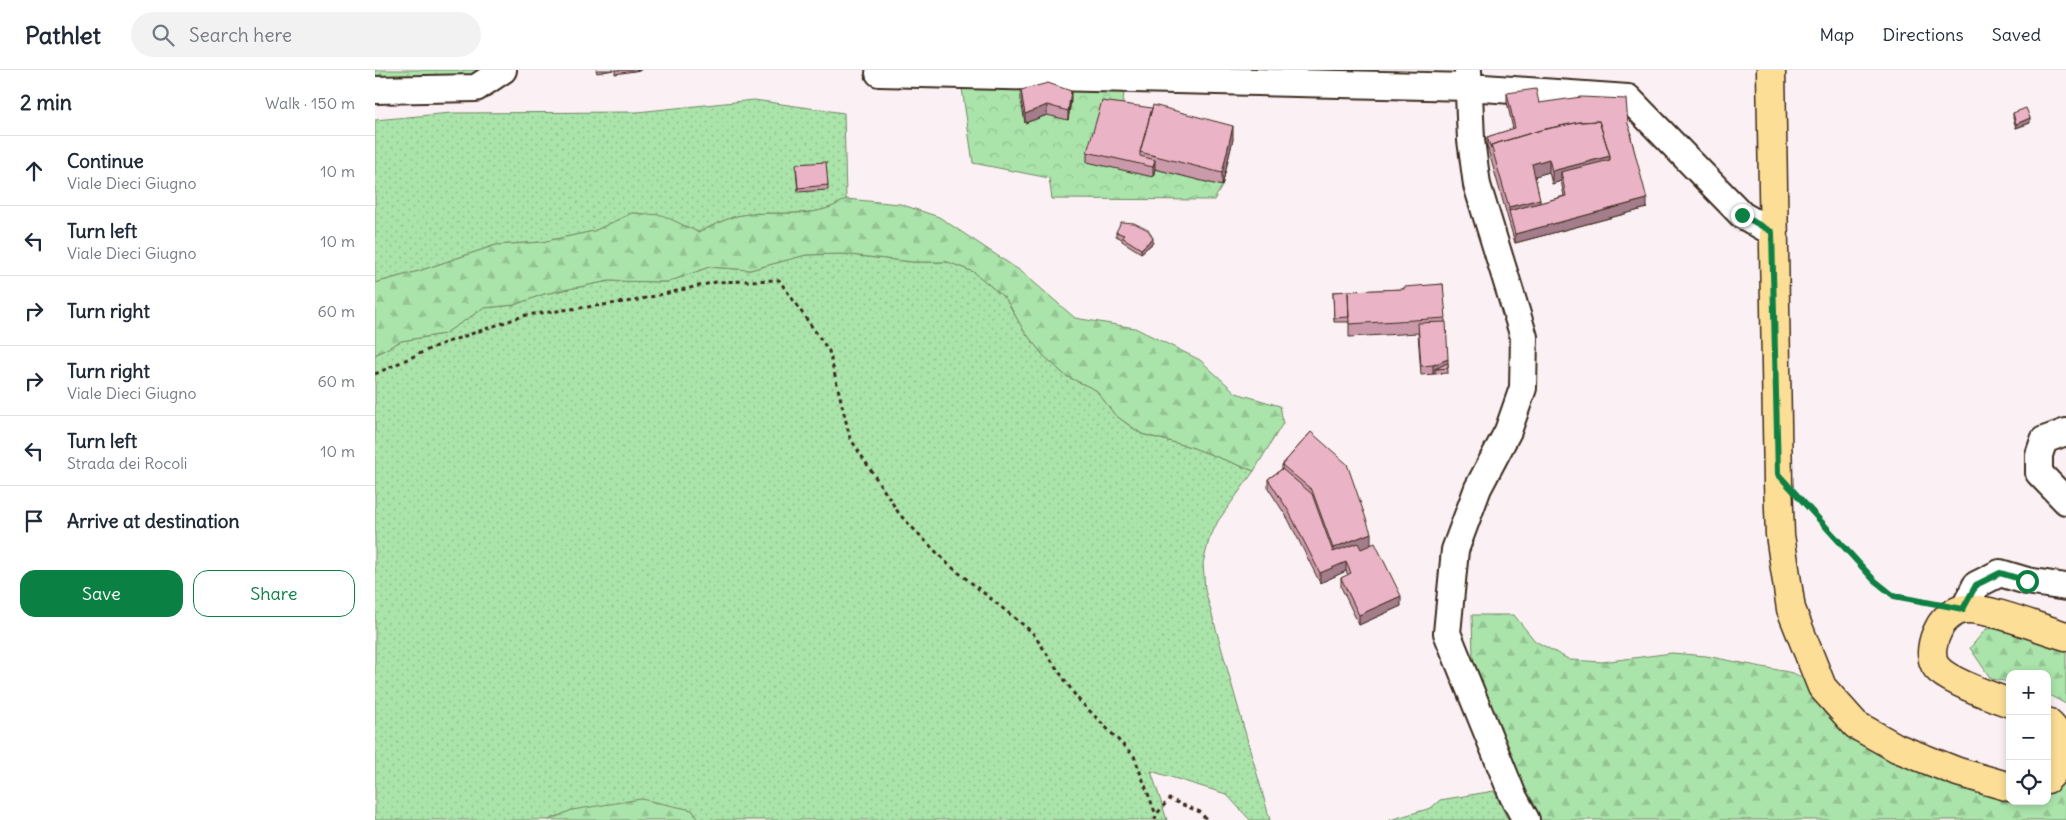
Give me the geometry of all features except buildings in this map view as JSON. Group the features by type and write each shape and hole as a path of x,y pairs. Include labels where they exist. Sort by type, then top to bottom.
{"main road":[{"path":"1771,70 1772,232 1780,535 1791,608 1822,687 1857,725 1897,748 1958,772 2006,787"},
{"path":"2006,701 1966,686 1937,668 1932,655 1934,639 1940,625 1950,615 1963,609 1981,610 2066,636"},
{"path":"2051,725 2058,730 2061,743 2061,758 2051,775"}],"street":[{"path":"375,90 476,88 503,70"},
{"path":"879,73 1468,79 1628,98 1742,215 1772,232"},
{"path":"1468,79 1471,140 1477,185 1524,337 1523,388 1508,431 1478,488 1455,550 1447,633 1513,796 1526,820"},
{"path":"2066,432 2044,440 2039,455 2039,473 2066,501"},
{"path":"1963,609 1976,585 2000,573 2027,581 2066,587"}],"path":[{"path":"375,374 436,346 526,315 633,302 717,282 779,280 829,351 850,438 900,515 948,564 1032,632 1077,698 1134,756 1156,814 1155,820"},
{"path":"1778,474 1874,580 1894,596 1963,609"},
{"path":"1156,814 1169,799 1200,812 1207,820"}],"green space":[{"path":"375,70 498,70 471,83 375,87"},
{"path":"1010,84 1124,93 1122,109 1155,169 1222,186 1214,200 1052,199 1049,178 973,163 962,88"},
{"path":"754,100 844,113 846,199 819,211 747,214 733,217 698,232 662,216 632,213 594,231 542,242 496,245 419,271 375,283 375,120 451,113 637,112"},
{"path":"846,199 900,204 939,217 1022,272 1075,318 1135,328 1200,360 1236,393 1280,406 1283,423 1254,471 1191,447 1142,434 1115,415 1096,390 1066,376 1043,355 1024,331 1006,299 974,272 948,262 913,262 841,254 806,255 750,270 709,267 668,282 609,281 544,294 514,305 484,308 444,334 401,341 375,355 375,283 419,271 496,245 542,242 594,231 632,213 662,215 698,232 733,217 747,214 819,211"},
{"path":"841,254 913,262 948,262 974,272 1006,299 1024,331 1043,355 1066,376 1096,390 1115,415 1141,434 1191,447 1254,471 1218,521 1209,540 1203,563 1205,590 1270,820 1250,820 1226,794 1151,771 1167,820 699,820 692,810 572,810 549,820 375,820 375,355 401,341 444,334 484,308 514,305 544,294 609,281 668,282 709,267 750,270 805,255"},
{"path":"1472,615 1514,615 1535,641 1570,660 1602,662 1672,653 1706,656 1793,673 1822,687 1856,725 2006,785 2006,805 2051,805 2051,784 2066,783 2066,820 1527,820 1502,736 1473,659"},
{"path":"2025,624 2066,636 2066,704 2051,696 2051,670 2006,670 2006,681 1991,679 1970,648 1986,629"},
{"path":"1494,791 1508,820 1390,820 1431,808 1440,800"},
{"path":"641,799 692,810 699,820 549,820 572,810"}],"route":[{"path":"1742,215 1772,232 1778,474 1874,580 1894,596 1963,609 1976,585 2000,573 2027,581"}]}
